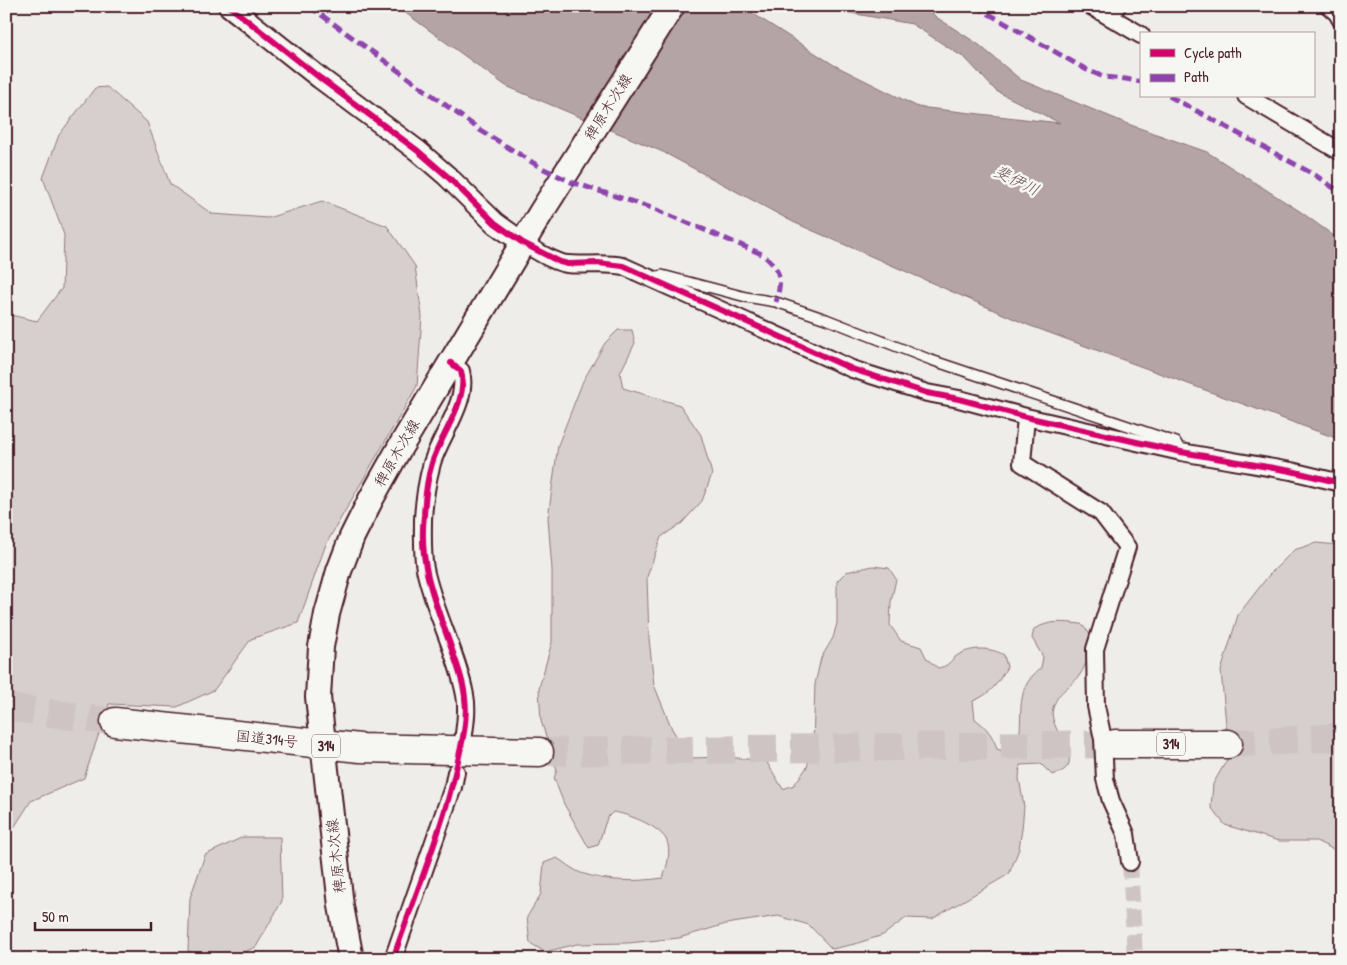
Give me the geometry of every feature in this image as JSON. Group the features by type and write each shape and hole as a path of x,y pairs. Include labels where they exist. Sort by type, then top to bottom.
{"highway":[{"name":"国道314号","path":"114,722 322,746 539,752"},
{"name":"314","path":"1115,744 1228,744"}],"main road":[{"name":"稗原木次線","path":"351,959 341,906 318,697 321,647 327,614 339,571 352,537 370,499 450,363 542,210 672,6"}],"street":[{"path":"229,6 320,78 418,151 447,176 495,223 523,243 560,262 623,266 852,369 927,392 1026,417 1182,452 1291,471 1341,483"},
{"path":"1092,6 1114,11 1140,34"},
{"path":"1249,98 1341,152"},
{"path":"450,363 461,371 463,386 460,400 432,462 423,517 423,546 425,568 431,591 458,666 465,697 466,717 463,741"},
{"path":"1026,417 1022,463 1101,513 1127,547 1095,649 1096,706 1102,739 1105,779 1110,801 1126,834 1130,862"},
{"path":"393,959 456,772"}],"lane":[{"path":"652,279 662,275 746,297 776,302 931,360 1176,442 1182,452"}],"shaded area":[{"path":"107,87 147,122 170,184 212,214 268,218 322,201 387,226 415,266 422,316 417,386 326,544 298,623 251,639 214,690 177,707 109,704 84,778 31,801 6,840 6,314 37,321 62,288 64,235 43,178 59,135 95,88"},
{"path":"618,330 632,330 635,343 620,373 623,388 680,405 701,435 712,474 702,501 682,523 661,537 647,577 649,638 654,685 672,729 690,758 727,757 766,761 783,789 794,785 807,767 813,745 815,684 821,658 833,638 837,623 837,581 846,572 873,566 889,568 896,579 891,602 890,625 901,641 921,647 927,659 938,668 945,666 958,655 969,650 987,649 1004,655 1007,667 1000,678 989,691 973,701 975,719 989,732 997,749 1006,752 1016,750 1019,739 1022,696 1031,677 1041,668 1043,657 1032,638 1034,629 1046,624 1062,622 1081,624 1089,633 1091,643 1084,667 1075,681 1061,693 1053,708 1053,717 1066,746 1069,763 1064,770 1052,775 1041,764 1020,765 1019,778 1024,807 1022,829 1019,849 1009,874 932,919 906,918 883,935 832,949 809,925 778,916 726,924 679,938 628,943 577,944 545,952 530,943 527,917 541,894 544,863 557,858 581,873 611,880 632,881 663,878 668,859 668,843 662,834 642,821 613,812 607,818 598,845 589,848 564,804 554,778 557,770 541,721 539,688 552,642 552,570 548,518 558,445 583,381 605,343"},
{"path":"1316,543 1338,545 1341,547 1341,853 1316,841 1279,841 1225,825 1211,807 1213,784 1229,756 1221,671 1238,615 1269,575 1294,550"},
{"path":"243,837 280,837 282,901 256,947 227,959 206,959 188,951 190,898 205,855"}],"water":[{"name":"斐伊川","path":"396,6 741,6 834,65 918,107 1060,123 996,91 966,59 912,24 811,6 925,6 936,17 978,44 1021,80 1128,124 1207,152 1301,212 1341,241 1341,440 1028,325 793,222 663,152 506,86"}],"tunnel":[{"path":"6,707 115,722"},
{"path":"1228,744 1341,737"},
{"path":"539,752 1115,744"},
{"path":"1130,862 1135,959"}],"marked path":[{"path":"309,6 480,130 540,167 571,182 652,208 762,254 777,270 779,276 776,302"},
{"path":"975,6 1087,70 1104,77 1140,82"},
{"path":"1173,98 1315,175 1341,193"}],"cycle path":[{"path":"229,6 320,78 418,151 447,176 495,223 523,243 560,262 623,266 852,369 927,393 1181,452 1291,471 1341,483"},
{"path":"393,959 444,814 463,740 465,723 466,706 463,686 430,584 426,568 423,534 430,469 458,406 461,394 461,371 451,363"}]}
